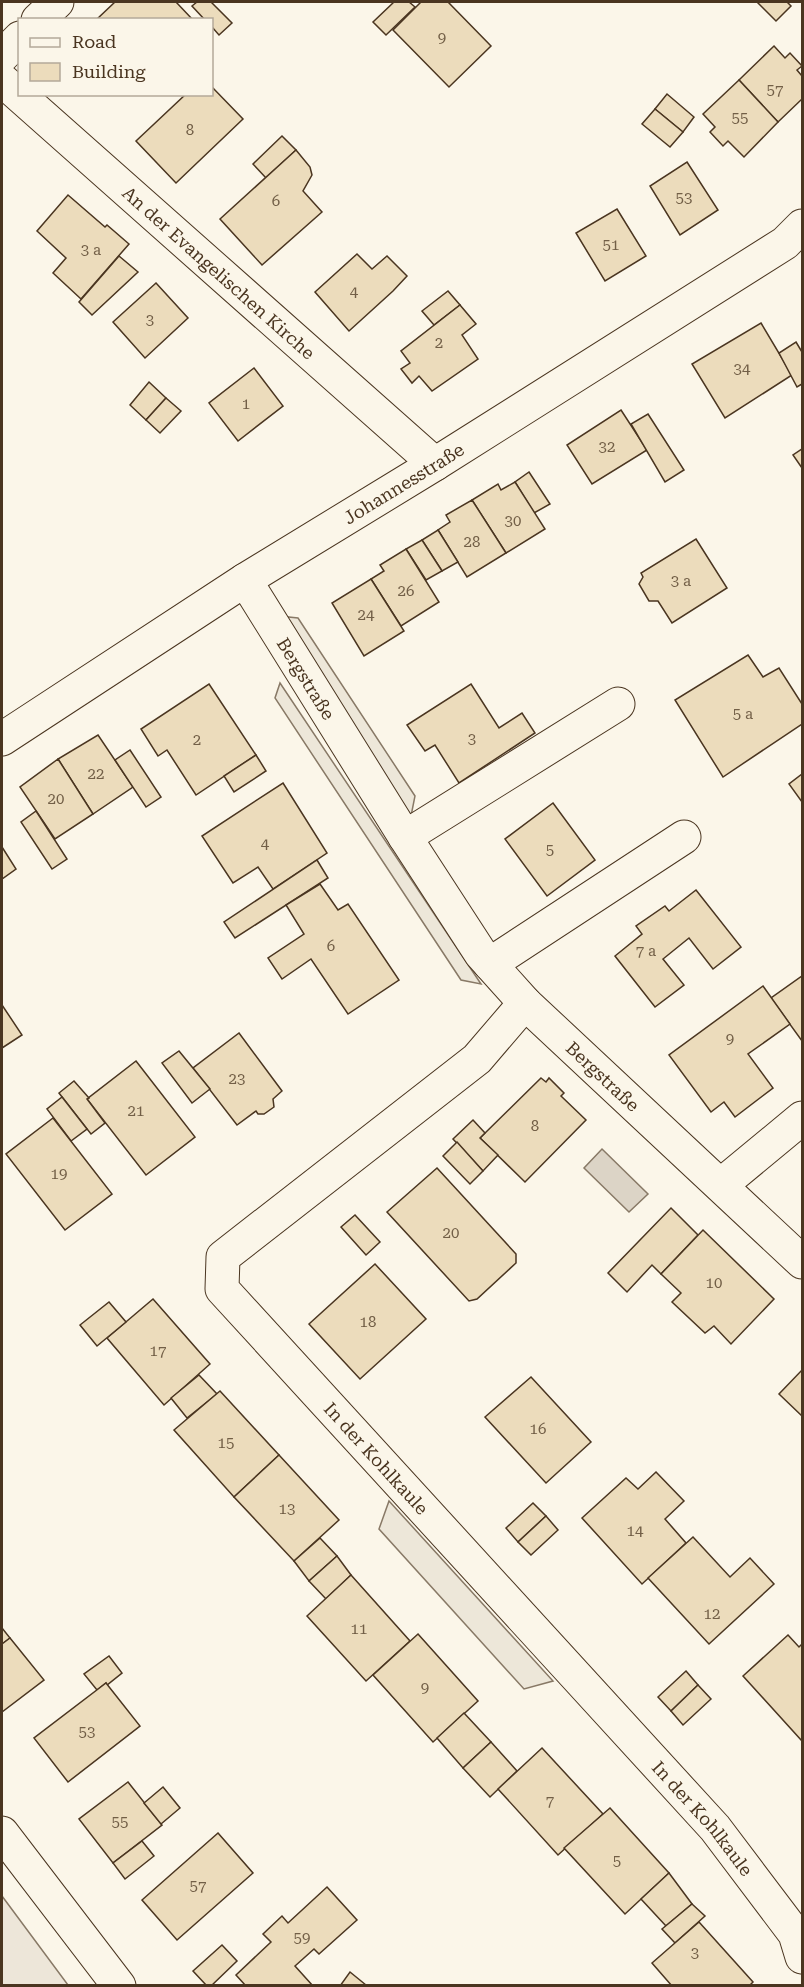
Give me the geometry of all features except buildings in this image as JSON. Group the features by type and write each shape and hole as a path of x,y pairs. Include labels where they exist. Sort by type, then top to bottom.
{"street":[{"path":"41,18 57,2"},
{"path":"2,56 18,40"},
{"name":"An der Evangelischen Kirche","path":"2,80 18,94"},
{"name":"An der Evangelischen Kirche","path":"20,96 435,464"},
{"name":"Johannesstraße","path":"2,739 245,580 797,243"},
{"name":"Bergstraße","path":"245,580 405,837 481,954 525,1003 802,1262"},
{"path":"405,837 618,704"},
{"path":"490,964 684,837"},
{"name":"In der Kohlkaule","path":"525,1003 477,1059 223,1257 222,1289 715,1828 795,1934 802,1957"},
{"path":"721,1185 802,1118"},
{"path":"2,1833 119,1986"}],"shaded area":[{"path":"279,616 298,618 415,796 411,816"},
{"path":"280,683 481,984 461,980 275,698"},
{"path":"602,1149 648,1194 629,1212 584,1168"},
{"path":"389,1501 553,1681 524,1689 379,1529"},
{"path":"2,1896 68,1985 2,1985"}]}
